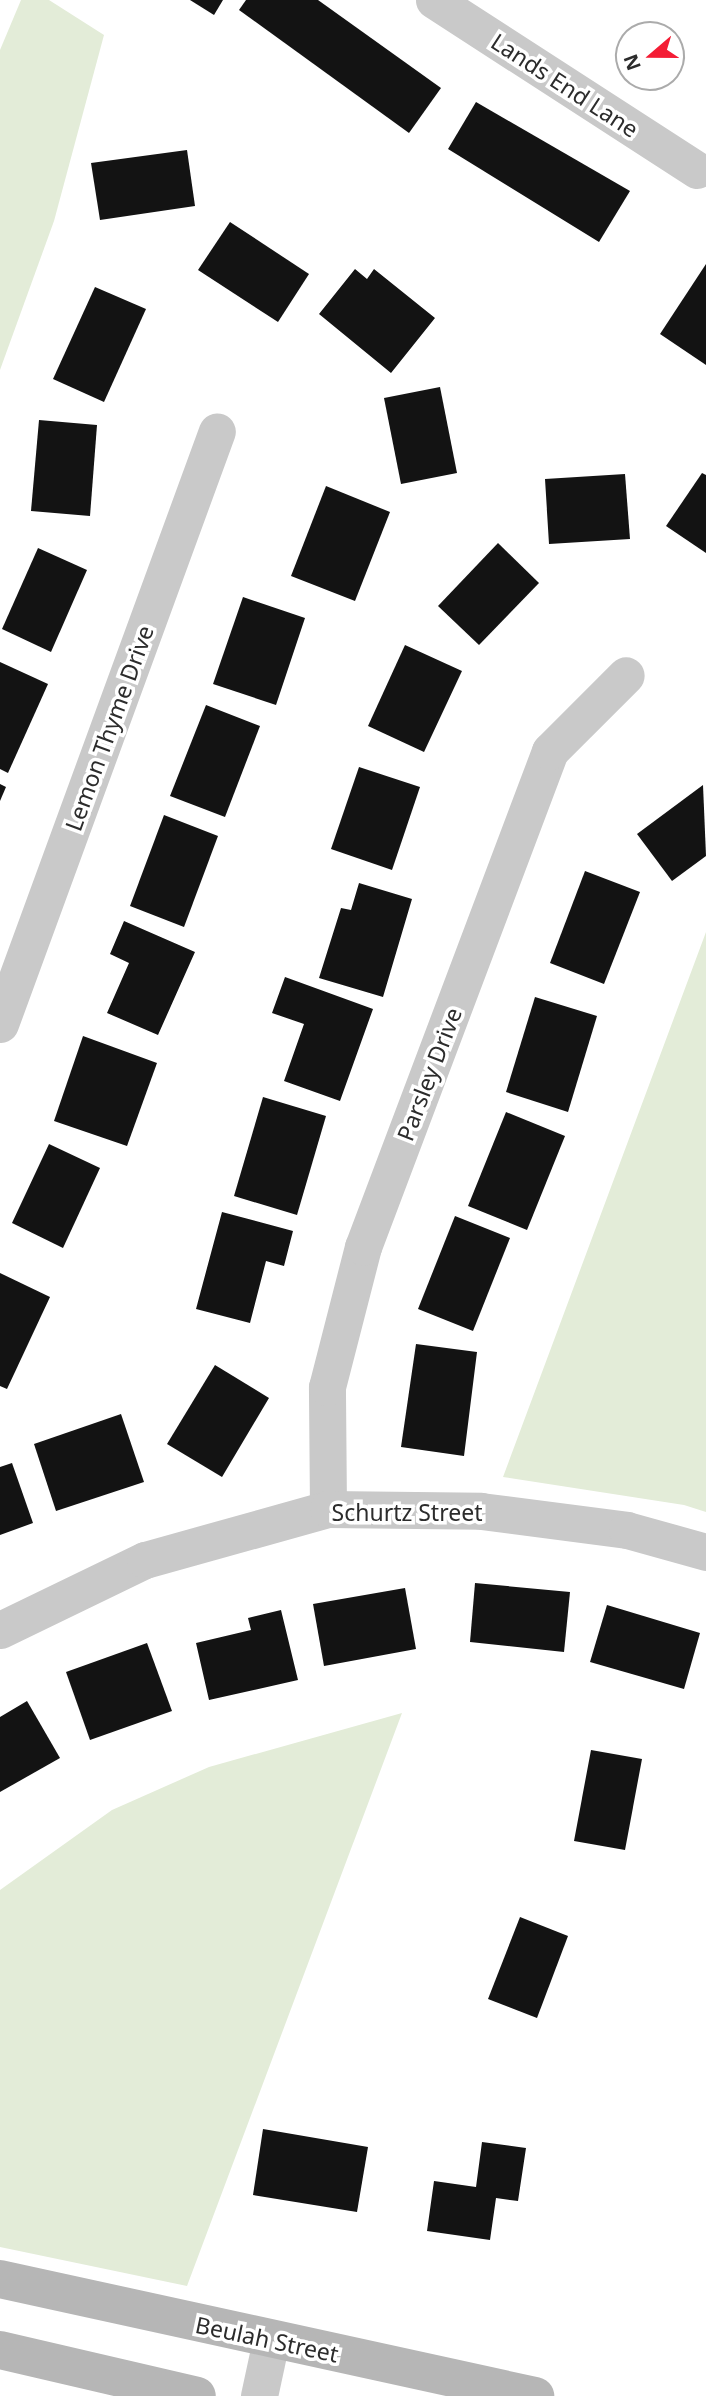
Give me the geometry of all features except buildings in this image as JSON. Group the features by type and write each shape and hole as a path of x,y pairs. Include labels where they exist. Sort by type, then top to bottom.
{"main road":[{"name":"Beulah Street","path":"0,2279 535,2396"},
{"path":"0,2350 197,2396"}],"street":[{"name":"Lands End Lane","path":"434,0 697,170"},
{"name":"Lemon Thyme Drive","path":"0,1024 217,431"},
{"name":"Parsley Drive","path":"328,1509 327,1388 363,1247 550,751 626,676"},
{"name":"Schurtz Street","path":"0,1630 145,1560 328,1509 481,1511 627,1530 706,1552"},
{"path":"259,2396 271,2340"}],"green space":[{"path":"21,0 49,0 104,35 54,221 0,370 0,50"},
{"path":"706,932 706,1512 684,1505 503,1477"},
{"path":"402,1713 187,2286 0,2247 0,1890 112,1810 209,1767"}]}
